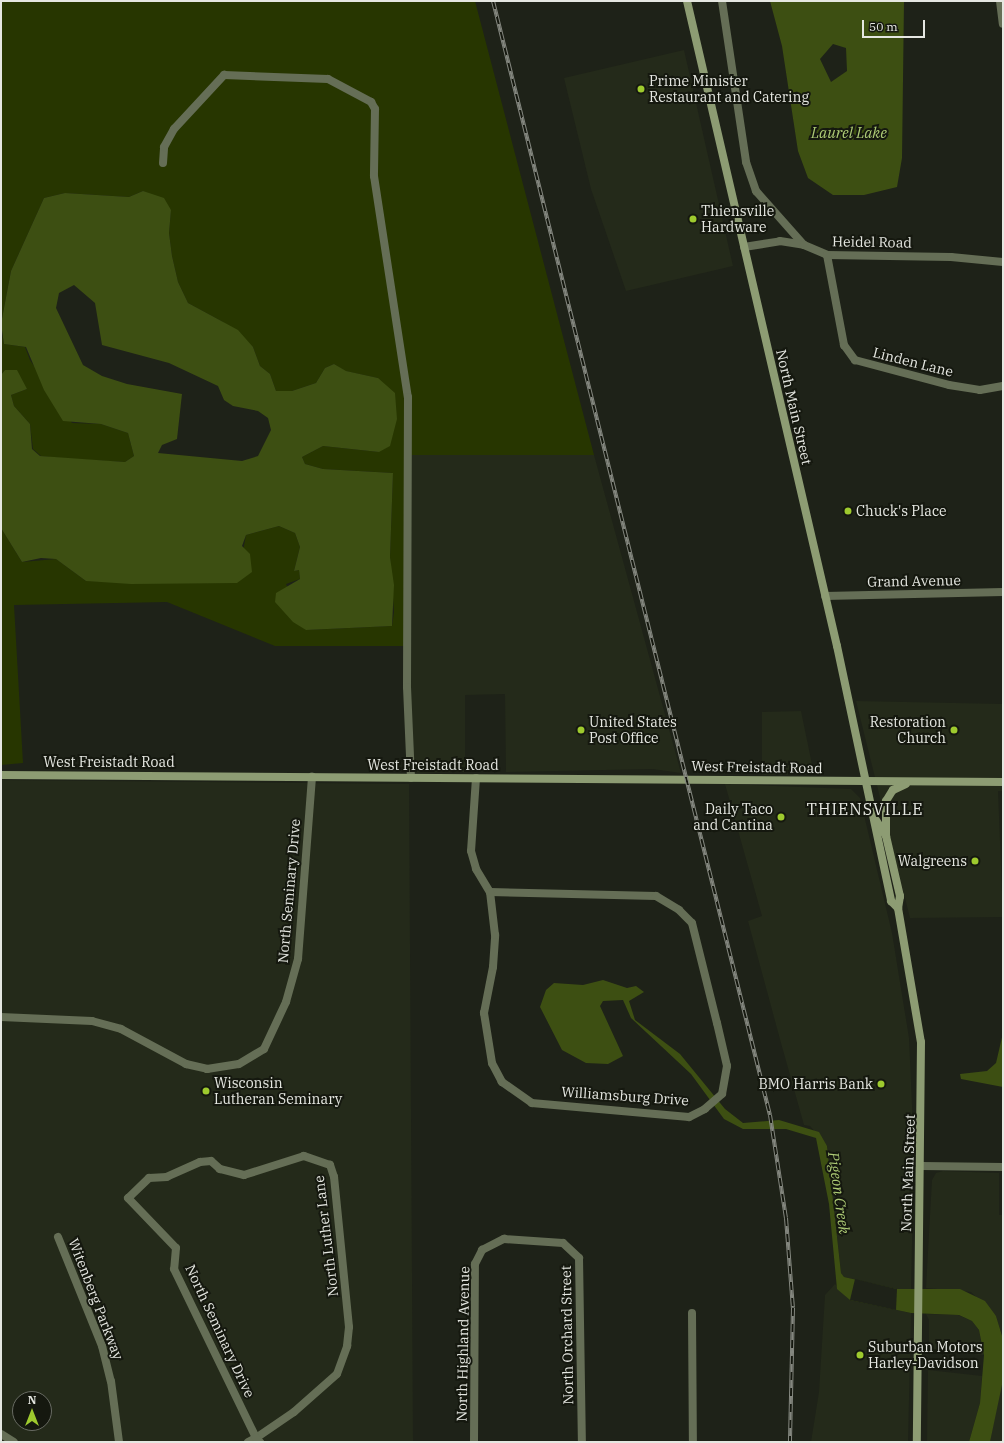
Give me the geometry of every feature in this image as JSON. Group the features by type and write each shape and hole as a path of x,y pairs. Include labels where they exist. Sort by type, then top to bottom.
{"main road":[{"name":"North Main Street","path":"686,1 825,596 865,781 875,819 890,901 898,908"},
{"name":"West Freistadt Road","path":"1,775 1003,782"},
{"path":"886,836 886,801 893,790 911,782"},
{"name":"North Main Street","path":"875,819 886,836 900,896 898,908 921,1042 922,1166 918,1320 917,1442"}],"street":[{"path":"722,1 746,162 756,191 804,245"},
{"path":"1000,1 1003,24"},
{"path":"163,163 164,147 174,129 224,75 328,79 371,102 375,110 374,176 408,397 407,687 411,778"},
{"name":"Heidel Road","path":"744,247 780,242 804,245 827,255 951,256 1003,262"},
{"name":"Linden Lane","path":"827,255 844,345 855,360 949,385 980,390 1003,386"},
{"name":"Grand Avenue","path":"825,596 1003,592"},
{"name":"North Seminary Drive","path":"1,1017 92,1021 121,1029 186,1064 207,1069 239,1064 264,1049 286,1002 298,959 312,777"},
{"name":"Williamsburg Drive","path":"476,778 471,851 476,869 490,892 495,935 484,1013 486,1034 492,1063 502,1082 519,1097 532,1103 689,1116 710,1105 718,1098 725,1084 727,1066 697,939 692,923 679,910 656,896 490,892"},
{"name":"North Luther Lane","path":"128,1198 149,1178 167,1177 200,1162 211,1161 220,1169 244,1175 304,1156 330,1165 334,1177 349,1327 347,1346 337,1374 294,1412 258,1440"},
{"path":"922,1166 1003,1167"},
{"name":"North Seminary Drive","path":"128,1198 176,1248 174,1269 258,1440"},
{"name":"Witenberg Parkway","path":"58,1237 102,1346 111,1382 119,1442"},
{"name":"North Highland Avenue","path":"474,1442 476,1264 482,1250 504,1239 530,1240"},
{"name":"North Orchard Street","path":"530,1240 563,1243 579,1258 582,1442"},
{"path":"692,1313 692,1442"},
{"path":"1,1434 14,1442"},
{"path":"248,1442 258,1440"}],"shaded area":[{"path":"1,1 475,1 594,455 408,455 407,646 275,646 167,602 14,605 23,763 1,765 1,528 22,562 56,559 86,581 237,583 246,535 279,526 295,533 300,547 294,571 299,570 300,579 286,584 306,630 392,626 394,612 390,557 393,473 323,469 305,464 302,457 323,446 379,452 378,378 345,371 334,364 325,368 316,383 292,391 276,391 270,374 260,366 253,347 223,322 188,303 178,282 172,256 169,233 171,210 152,195 143,191 129,197 65,193 44,198 11,271 1,324"},
{"path":"684,50 733,266 626,291 591,189 564,78"},
{"path":"1,330 4,344 25,347 30,360 72,423 101,424 128,433 134,456 125,462 70,459 41,456 33,449 30,424 14,406 11,395 27,389 5,370 1,375"},
{"path":"408,455 594,455 681,773 653,769 506,772 505,694 465,695 465,772 409,773"},
{"path":"856,701 1003,704 1003,791 998,791 1003,917 910,918"},
{"path":"801,711 814,774 762,775 762,712"},
{"name":"Wisconsin Lutheran Seminary","path":"1,780 409,784 413,1442 1,1442"},
{"path":"725,784 851,789 860,798 892,933 909,1038 914,1150 911,1289 897,1289 844,1277 841,1273 827,1146 810,1126 804,1125 748,921 762,916"},
{"path":"943,1171 999,1173 999,1215 1003,1215 1003,1339 996,1316 971,1292 926,1288 932,1180 936,1173"},
{"path":"835,1284 850,1300 911,1313 908,1442 811,1442 819,1392 825,1295"},
{"path":"926,1314 958,1315 972,1321 979,1330 984,1355 929,1350 929,1320"},
{"path":"928,1370 982,1376 980,1403 969,1442 927,1442"},
{"path":"1003,1380 1003,1442 990,1442 1001,1382"}],"water":[{"name":"Laurel Lake","path":"770,1 904,1 902,158 897,187 864,195 833,195 808,178 798,151 782,46","holes":["833,44 846,48 847,71 831,82 820,59"]},
{"path":"143,191 164,198 171,210 169,233 172,256 178,282 188,303 238,330 253,347 260,366 270,374 276,391 292,391 316,383 325,368 334,364 346,371 378,378 395,393 397,419 390,446 379,452 323,446 302,457 305,464 323,469 393,473 390,557 394,585 392,626 306,630 293,622 275,602 276,593 300,579 299,570 294,571 300,547 295,533 279,526 246,535 242,546 250,554 252,572 237,583 131,584 86,581 56,559 41,558 22,562 1,528 1,375 5,370 17,370 27,389 11,395 14,406 30,424 32,449 40,456 125,462 134,456 128,433 101,424 63,421 44,390 26,347 4,344 1,324 11,271 44,198 65,193 129,197","holes":["74,285 95,303 102,345 169,363 218,386 224,400 233,406 258,411 268,418 271,430 258,456 242,461 158,453 162,445 177,439 182,394 127,384 102,376 83,365 56,308 59,293"]},
{"name":"Pigeon Creek","path":"603,980 627,988 636,986 644,992 629,1001 635,1020 680,1054 725,1109 743,1123 779,1120 819,1132 827,1146 841,1273 844,1277 897,1289 960,1289 985,1301 996,1316 1003,1339 1003,1380 990,1442 969,1442 980,1403 984,1355 979,1330 972,1321 959,1315 911,1313 850,1300 837,1289 829,1204 816,1138 786,1129 743,1129 724,1119 691,1074 631,1018 623,1000 603,1001 600,1006 623,1056 608,1064 586,1063 562,1050 540,1007 546,990 554,983 583,985"},
{"path":"1003,1033 1003,1087 961,1079 960,1074 987,1071 996,1063"}],"pier":[{"path":"855,1279 897,1289 896,1310 850,1300"}],"railway":[{"path":"493,1 770,1115 786,1218 793,1308 790,1442"}],"place":[{"name":"Prime Minister Restaurant and Catering","path":"641,89"},
{"name":"Thiensville Hardware","path":"693,219"},
{"name":"Chuck's Place","path":"848,511"},
{"name":"United States Post Office","path":"581,730"},
{"name":"Restoration Church","path":"954,730"},
{"name":"Daily Taco and Cantina","path":"781,817"},
{"name":"Walgreens","path":"975,861"},
{"name":"BMO Harris Bank","path":"881,1084"},
{"name":"Wisconsin Lutheran Seminary","path":"206,1091"},
{"name":"Suburban Motors Harley-Davidson","path":"860,1355"}],"district":[{"name":"THIENSVILLE","path":"865,809"}]}
